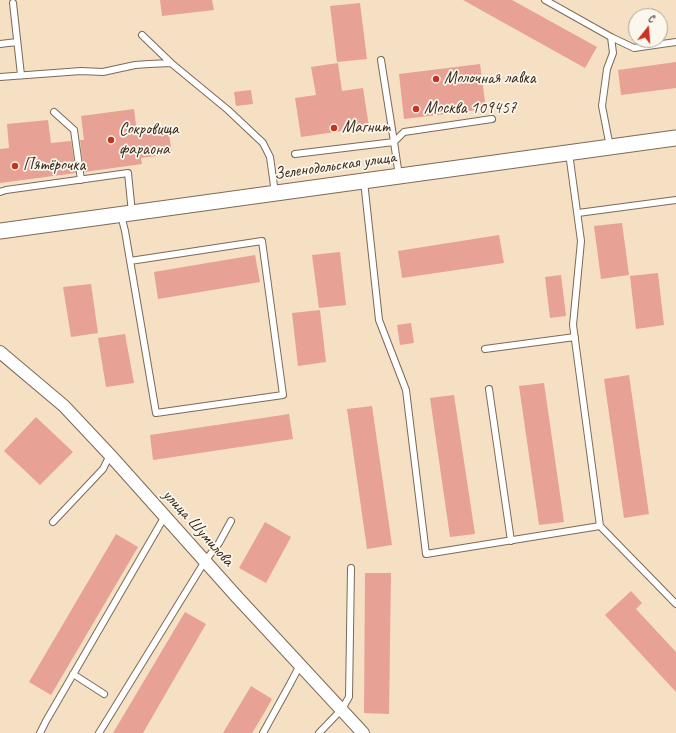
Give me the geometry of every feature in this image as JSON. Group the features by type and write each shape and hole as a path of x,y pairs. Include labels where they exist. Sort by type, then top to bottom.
{"street":[{"name":"Зеленодольская улица","path":"0,231 676,138"},
{"name":"улица Шумилова","path":"0,352 64,406 237,597 363,733"}],"lane":[{"path":"545,0 611,37 634,48 676,42"},
{"path":"13,3 21,75"},
{"path":"142,35 171,63 228,110 263,143 270,157 275,193"},
{"path":"610,147 602,106 607,69 613,53 611,37"},
{"path":"0,44 17,42"},
{"path":"380,60 394,142 398,176"},
{"path":"0,76 81,71 103,72 135,65 171,63"},
{"path":"54,112 74,130 81,180"},
{"path":"295,154 394,142 404,132 492,119"},
{"path":"569,153 581,241 573,325 600,526 676,604"},
{"path":"0,192 128,173 125,231 130,261 156,413 283,395 262,241 130,261"},
{"path":"364,181 379,320 406,390 426,554 600,526"},
{"path":"578,213 676,200"},
{"path":"485,349 575,337"},
{"path":"489,389 511,541"},
{"path":"54,522 103,469 110,455"},
{"path":"40,733 165,516"},
{"path":"99,733 205,561 219,543 231,521"},
{"path":"319,733 342,709 349,697 351,568"},
{"path":"263,733 300,665"},
{"path":"73,674 104,694"}],"building":[{"path":"160,0 212,0 214,10 162,16"},
{"path":"463,0 512,0 597,47 585,68"},
{"path":"360,3 367,59 337,62 330,6"},
{"path":"676,62 676,88 621,95 618,70"},
{"path":"338,63 342,91 363,88 369,127 301,137 295,98 316,95 311,67"},
{"path":"480,64 486,109 404,119 399,74"},
{"path":"251,90 253,104 236,106 234,92"},
{"name":"Сокровища фараона","path":"134,109 137,133 168,128 172,154 141,158 142,164 84,172 80,140 84,140 81,116"},
{"path":"48,120 51,143 71,141 76,173 0,183 0,149 9,148 7,124"},
{"path":"622,223 629,275 601,279 594,226"},
{"path":"499,235 504,263 402,278 398,251"},
{"path":"340,252 346,305 319,308 312,255"},
{"path":"255,255 260,282 158,299 154,272"},
{"path":"658,273 664,325 636,329 630,276"},
{"path":"561,275 566,316 550,318 545,277"},
{"path":"91,284 98,333 71,337 63,287"},
{"path":"320,310 326,362 298,366 292,313"},
{"path":"411,323 414,343 400,345 397,325"},
{"path":"125,334 134,383 106,387 98,338"},
{"path":"629,375 649,514 624,518 604,379"},
{"path":"544,383 564,522 539,525 519,386"},
{"path":"454,395 475,534 450,537 430,398"},
{"path":"372,406 392,545 367,549 347,409"},
{"path":"289,414 293,439 153,460 150,435"},
{"path":"36,417 73,452 40,485 4,451"},
{"path":"265,522 291,537 266,583 239,568"},
{"path":"116,534 138,547 51,695 29,682"},
{"path":"365,573 391,573 389,714 364,713"},
{"path":"631,591 642,603 636,609 676,652 676,692 605,615"},
{"path":"185,612 206,624 143,733 113,733"},
{"path":"251,686 272,699 263,715 252,733 223,733"}],"place":[{"name":"Молочная лавка","path":"436,79"},
{"name":"Москва 109457","path":"416,109"},
{"name":"Магнит","path":"334,128"},
{"name":"Сокровища фараона","path":"111,140"},
{"name":"Пятёрочка","path":"15,166"}]}
